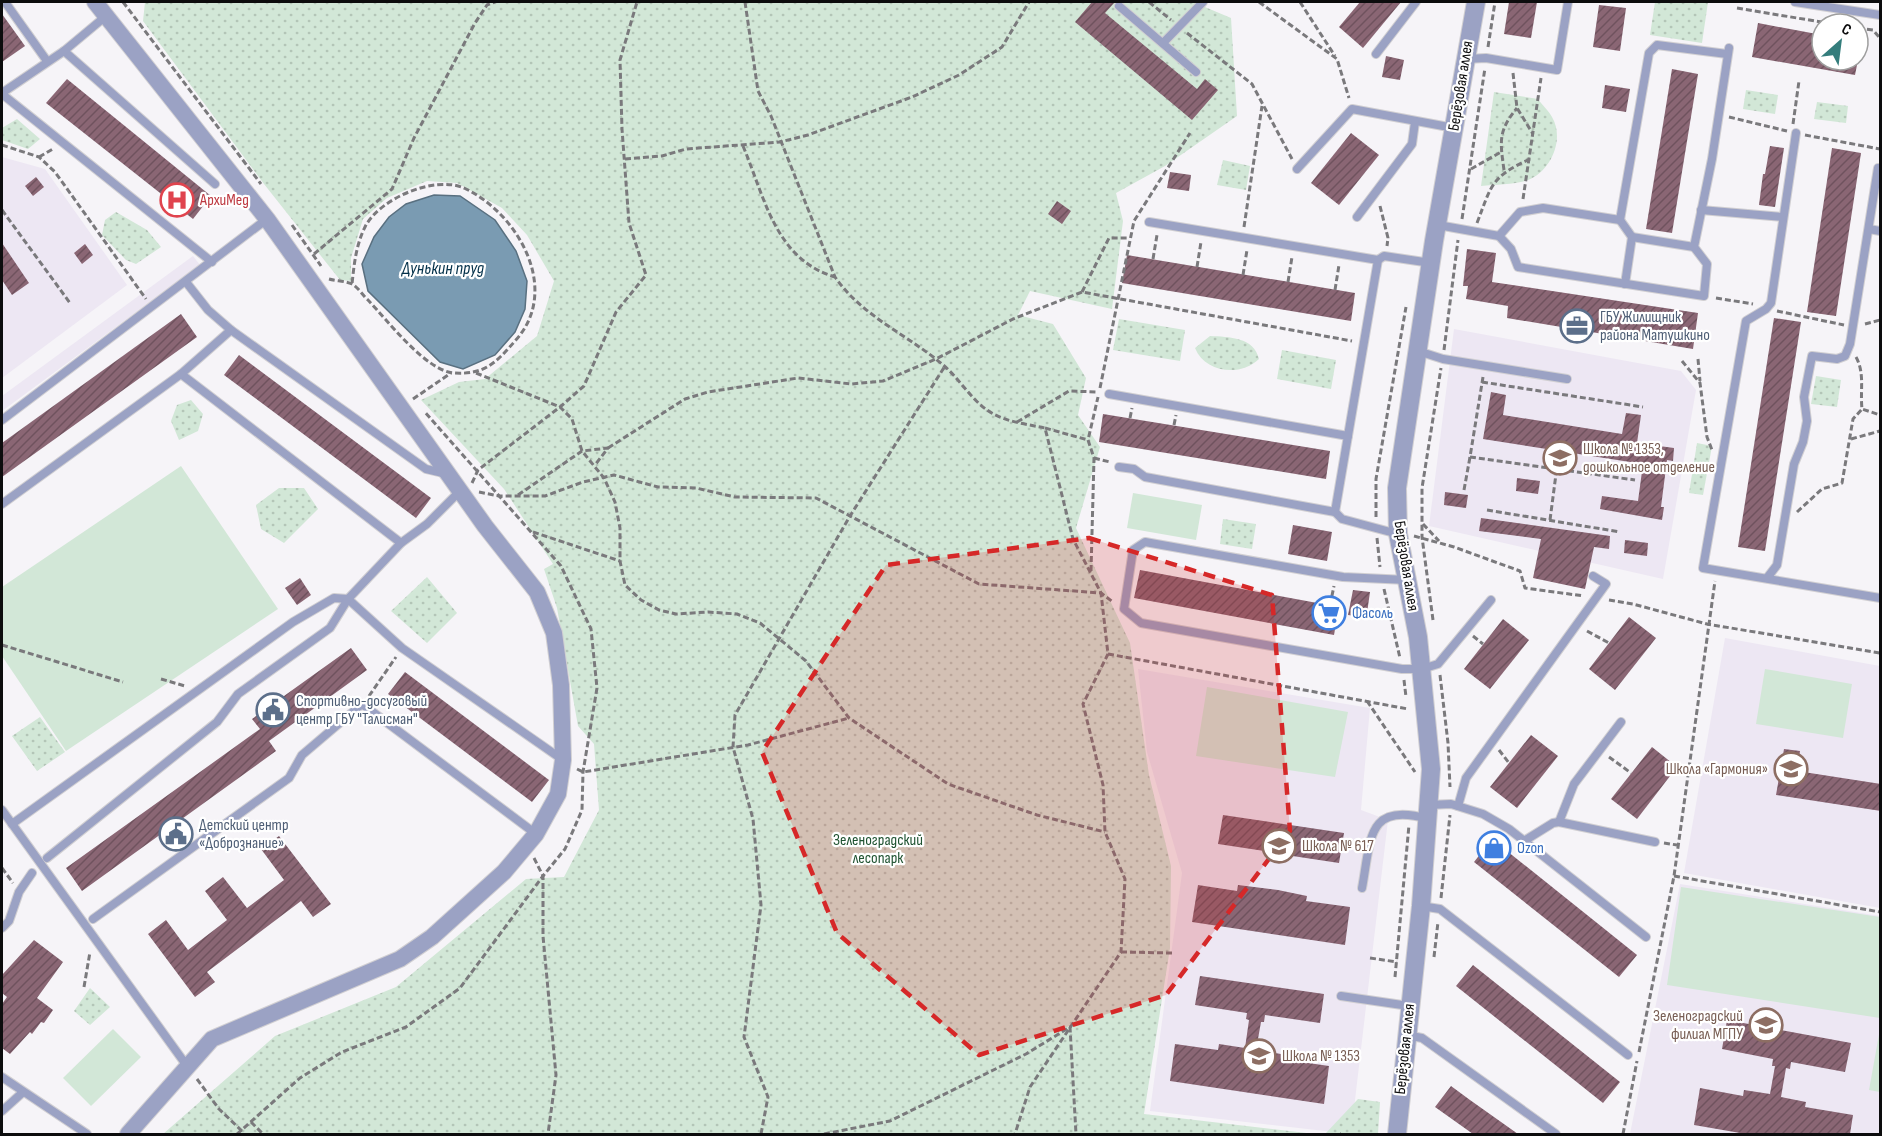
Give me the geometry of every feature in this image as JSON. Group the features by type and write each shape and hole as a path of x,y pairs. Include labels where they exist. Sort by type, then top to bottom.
{"street":[{"path":"95,2 267,219 460,491 537,592 554,633 561,685 563,760 558,794 532,840 504,872 432,937 400,959 212,1039 128,1134"},
{"name":"Берёзовая аллея","path":"1397,1134 1421,906 1431,769 1430,666 1407,580 1398,534 1397,488 1401,448 1431,263 1476,2"}],"lane":[{"path":"1163,43 1203,2"},
{"path":"1376,54 1416,2"},
{"path":"1465,59 1486,58 1557,70 1568,2"},
{"path":"1795,2 1881,15"},
{"path":"5,5 47,61"},
{"path":"1119,6 1196,72"},
{"path":"106,16 64,51 2,94 212,262"},
{"path":"1624,284 1632,237 1620,220 1649,53 1658,45 1728,51 1712,159 1694,247"},
{"path":"64,51 215,184"},
{"path":"1297,168 1352,109 1455,128"},
{"path":"1357,217 1412,144 1415,122"},
{"path":"1796,133 1771,303 1766,309 1746,321 1703,568 1881,598"},
{"path":"1767,578 1777,565 1794,464 1803,442 1807,421 1804,397 1812,356 1837,359 1845,356 1850,344 1878,168"},
{"path":"1499,236 1520,212 1543,208 1620,220"},
{"path":"1701,210 1782,217"},
{"path":"2,420 267,219"},
{"path":"1149,222 1341,254 1431,263"},
{"path":"1438,225 1499,236 1510,249 1518,267 1704,296 1707,264 1694,247 1632,237"},
{"path":"1869,229 1881,231"},
{"path":"1335,512 1363,343 1381,258"},
{"path":"186,282 208,310 231,330 426,469 448,474"},
{"path":"2,504 182,374 231,330"},
{"path":"1418,351 1443,359 1567,379"},
{"path":"182,374 401,543"},
{"path":"1109,394 1348,436"},
{"path":"1119,467 1134,469 1145,477 1335,512 1342,519 1398,534"},
{"path":"47,858 217,722 238,694 330,628 348,599 401,543 427,524 460,491"},
{"path":"1407,580 1336,576 1145,542 1133,550 1124,609 1142,623 1402,669 1430,666 1491,600"},
{"path":"1454,805 1466,778 1606,584 1593,576"},
{"path":"12,824 293,622 334,598 348,599 402,648 563,760"},
{"path":"93,919 289,778 302,755 362,704 532,840"},
{"path":"1559,822 1574,784 1621,722"},
{"path":"1362,888 1372,837 1382,818 1393,813 1428,812 1454,805 1483,814 1524,840 1646,937"},
{"path":"2,810 187,1066"},
{"path":"1524,840 1552,823 1559,822 1655,842"},
{"path":"2,928 9,921 19,892 32,873"},
{"path":"1421,906 1440,909 1628,1055"},
{"path":"1341,996 1409,1006"},
{"path":"1406,1035 1422,1038 1556,1134"},
{"path":"2,1077 22,1093 87,1134"},
{"path":"2,1111 22,1093"}],"path":[{"path":"123,2 263,186"},
{"path":"391,200 392,189 414,138 475,23 487,5 495,2"},
{"path":"637,2 620,60 629,223 646,274 616,312 584,386 478,470 469,489 499,496 544,496 583,482 614,475 658,487 696,488 735,497 816,498 979,585 1101,594 1124,609"},
{"path":"745,2 758,91 835,277 845,292 867,311 945,366 987,410 1016,423 1088,440"},
{"path":"625,159 662,156 686,149 743,146 808,135 912,97 959,75 1002,47 1029,2"},
{"path":"1149,2 1252,84 1297,168"},
{"path":"1258,2 1337,59"},
{"path":"1300,2 1337,59 1352,109"},
{"path":"1434,629 1422,537 1422,488 1495,2"},
{"path":"1737,8 1810,20"},
{"path":"1513,63 1517,108 1533,134"},
{"path":"1520,212 1530,159 1542,68"},
{"path":"1796,133 1793,126 1799,81"},
{"path":"1243,274 1263,104"},
{"path":"1504,171 1501,152 1503,126 1517,108"},
{"path":"39,157 62,143"},
{"path":"2,145 39,157 55,172 152,307"},
{"path":"743,146 783,243 801,261 820,273 835,277"},
{"path":"1471,169 1501,152"},
{"path":"1474,231 1492,184 1504,171 1530,159"},
{"path":"352,284 354,257 366,225 391,200 429,185 462,187 497,209 524,245 536,279 533,309 518,338 498,360 476,373"},
{"path":"314,254 392,189"},
{"path":"1377,191 1388,238 1381,258"},
{"path":"2,210 70,303"},
{"path":"291,223 336,289"},
{"path":"1153,260 1159,224"},
{"path":"1197,267 1203,231"},
{"path":"1082,292 1109,238 1129,238"},
{"path":"1288,282 1294,246"},
{"path":"1335,290 1341,254"},
{"path":"329,279 352,284 429,362 451,373 476,373 560,407 572,419 582,451 604,477 615,502 620,528 620,561 625,585 641,600 659,610 676,614 708,612 737,614 760,623 781,638 806,661 849,718 948,784 1037,815 1105,832"},
{"path":"595,466 608,448 685,399 708,392 798,378 851,384 883,381 936,359 1013,319 1082,292 1363,343"},
{"path":"1091,574 1094,458 1088,440 1117,300"},
{"path":"1869,322 1881,320"},
{"path":"1783,526 1822,489 1842,483 1853,419 1862,409 1860,393 1862,369 1850,344"},
{"path":"1698,359 1707,437 1721,466"},
{"path":"1682,361 1701,383"},
{"path":"761,1134 768,1097 744,1037 761,905 753,819 733,747 735,715 850,516 945,366"},
{"path":"1464,490 1485,366"},
{"path":"413,399 451,373"},
{"path":"1482,382 1643,407"},
{"path":"237,1134 300,1078 342,1052 406,1027 460,988 543,876 566,849 582,810 583,772 597,688 591,629 561,566 406,391"},
{"path":"1016,423 1069,391 1099,392"},
{"path":"1862,409 1881,415"},
{"path":"1015,1134 1030,1087 1121,952 1125,879 1105,832 1103,785 1083,704 1108,654 1101,594 1073,538 1045,428"},
{"path":"1850,439 1880,432"},
{"path":"517,496 582,451 608,448"},
{"path":"1550,520 1559,451"},
{"path":"1470,457 1635,480"},
{"path":"1094,458 1110,462"},
{"path":"1486,510 1620,532"},
{"path":"1422,522 1440,543"},
{"path":"531,531 558,538 592,554 620,561"},
{"path":"1422,537 1520,571 1526,588 1633,604 1707,624 1881,653"},
{"path":"1623,1134 1674,876 1716,571"},
{"path":"1330,605 1336,576"},
{"path":"1575,624 1609,643"},
{"path":"2,645 123,682"},
{"path":"362,704 402,648"},
{"path":"1108,654 1408,709"},
{"path":"1430,666 1448,743 1454,805 1432,965"},
{"path":"161,679 197,690"},
{"path":"1367,701 1415,772"},
{"path":"563,760 583,772 733,747 849,718"},
{"path":"1492,743 1509,763"},
{"path":"1600,750 1631,773"},
{"path":"532,840 543,876 543,936 556,1075 548,1134"},
{"path":"2,868 19,892"},
{"path":"1674,876 1881,912"},
{"path":"84,987 93,936"},
{"path":"1121,952 1172,953"},
{"path":"1370,958 1397,962"},
{"path":"824,1134 890,1121 1026,1054 1070,1027"},
{"path":"1070,1027 1076,1134"},
{"path":"187,1066 219,1109 242,1131"},
{"path":"251,1122 263,1134"}],"highlighted area":[{"path":"1089,538 1272,595 1290,831 1166,995 979,1055 837,933 762,752 886,565"}],"shaded area":[{"path":"2,157 45,169 127,285 2,378"},
{"path":"193,256 200,265 2,411 2,396"},
{"name":"Школа № 1353, дошкольное отделение","path":"1454,329 1681,371 1696,390 1663,579 1429,526"},
{"name":"Школа «Гармония»","path":"1725,638 1880,666 1880,908 1684,873"},
{"name":"Школа № 617","path":"1138,669 1370,708 1361,810 1388,820 1351,1134 1150,1111 1182,873 1147,752"},
{"name":"Зеленоградский филиал МГПУ","path":"1680,884 1880,916 1880,1134 1630,1134"}],"green space":[{"name":"Зеленоградский лесопарк","path":"145,2 1193,2 1231,18 1237,116 1165,166 1116,193 1123,221 1112,309 1030,291 1018,315 1053,324 1086,378 1078,415 1100,447 1076,528 1130,643 1149,775 1171,866 1170,948 1144,1114 1315,1134 163,1134 275,1036 396,987 526,879 564,877 599,810 594,744 578,726 557,608 544,569 553,564 504,489 421,400 459,382 485,379 537,336 554,281 527,235 502,208 457,183 427,181 387,198 363,219 351,258 351,281 340,280 264,184 143,21"},
{"path":"1655,2 1708,2 1702,43 1650,35"},
{"path":"1746,90 1778,95 1775,114 1743,109"},
{"path":"1494,92 1538,99 1551,115 1556,126 1556,144 1549,162 1536,176 1517,183 1481,186"},
{"path":"1817,102 1848,106 1846,123 1814,119"},
{"path":"17,119 40,139 28,149 2,140 2,128"},
{"path":"1223,160 1250,166 1246,190 1217,185"},
{"path":"116,212 147,230 161,247 136,264 126,260 102,235 105,220"},
{"path":"1119,319 1185,330 1180,361 1113,350"},
{"path":"1210,336 1233,338 1246,342 1252,346 1259,359 1251,365 1233,370 1215,367 1207,363 1195,348"},
{"path":"1282,350 1336,360 1331,389 1277,379"},
{"path":"1816,376 1841,380 1837,407 1811,404"},
{"path":"191,400 203,414 198,431 179,440 171,421 177,405"},
{"path":"1697,443 1712,446 1703,495 1689,493"},
{"path":"181,466 278,609 66,751 2,656 2,587"},
{"path":"279,488 304,488 318,509 284,543 261,529 256,505"},
{"path":"1133,493 1202,505 1196,540 1127,528"},
{"path":"1223,519 1256,524 1252,549 1220,544"},
{"path":"427,577 457,613 427,643 391,611"},
{"path":"1765,669 1852,684 1843,738 1756,724"},
{"path":"1207,687 1348,712 1335,777 1196,756"},
{"path":"40,717 65,752 37,771 12,736"},
{"path":"1681,887 1880,917 1880,1018 1667,985"},
{"path":"90,988 110,1007 90,1025 74,1011"},
{"path":"113,1029 141,1057 91,1106 63,1078"},
{"path":"1880,1029 1880,1092 1869,1090"},
{"path":"1358,1099 1380,1102 1378,1134 1325,1134"}],"water":[{"name":"Дунькин пруд","path":"434,195 460,196 495,220 516,251 527,281 525,309 515,332 495,355 463,369 440,362 368,291 362,264 374,237 389,217 406,204"}],"building":[{"path":"1092,2 1115,2 1105,13 1197,89 1205,79 1218,90 1192,120 1075,22"},
{"path":"1360,2 1401,2 1363,48 1339,27"},
{"path":"1509,2 1537,2 1531,38 1504,34"},
{"path":"1599,5 1626,8 1620,51 1593,47"},
{"path":"2,14 25,46 2,62"},
{"path":"1758,23 1810,33 1810,67 1752,57"},
{"path":"1386,56 1404,60 1400,80 1382,77"},
{"path":"1672,69 1698,74 1672,233 1646,229"},
{"path":"1838,72 1856,72 1855,75"},
{"path":"67,79 211,196 193,219 46,103"},
{"path":"1605,85 1630,89 1626,112 1602,108"},
{"path":"1351,133 1379,155 1339,205 1311,183"},
{"path":"1770,146 1784,148 1775,207 1759,205"},
{"path":"1832,148 1861,153 1836,316 1807,312"},
{"path":"1170,172 1191,175 1189,191 1167,188"},
{"path":"36,177 44,187 33,196 25,186"},
{"path":"1057,201 1071,211 1062,224 1048,214"},
{"path":"2,243 29,283 12,295 2,280"},
{"path":"85,244 93,255 82,264 74,253"},
{"path":"1467,249 1496,253 1492,282 1698,313 1693,349 1507,318 1508,306 1466,299 1468,286 1463,286"},
{"path":"1127,255 1355,293 1351,321 1122,283"},
{"path":"181,314 197,337 2,477 2,443"},
{"path":"1774,318 1801,322 1765,551 1738,547"},
{"path":"239,355 431,498 416,518 224,375"},
{"path":"1491,392 1506,395 1503,415 1622,434 1626,413 1641,415 1637,443 1674,448 1673,461 1667,460 1661,507 1664,507 1662,520 1600,509 1602,496 1638,501 1643,464 1483,439"},
{"path":"1103,414 1330,451 1326,479 1099,442"},
{"path":"1517,478 1540,481 1538,494 1516,491"},
{"path":"1445,492 1468,495 1466,508 1444,505"},
{"path":"1481,518 1610,536 1609,549 1594,547 1585,589 1533,578 1541,539 1479,531"},
{"path":"1293,525 1332,532 1327,561 1288,554"},
{"path":"1625,540 1648,543 1647,556 1624,553"},
{"path":"1140,570 1339,607 1334,635 1134,598"},
{"path":"300,578 311,595 297,605 285,588"},
{"path":"1353,590 1370,592 1367,613 1364,612 1363,617 1348,615"},
{"path":"1629,617 1656,638 1615,690 1589,669"},
{"path":"1503,619 1529,640 1490,689 1464,669"},
{"path":"351,648 367,670 269,741 276,751 82,891 66,868 260,729 252,719"},
{"path":"405,672 549,780 532,802 388,694"},
{"path":"1531,735 1558,756 1517,808 1490,787"},
{"path":"1652,747 1677,767 1637,819 1611,799"},
{"path":"1784,749 1800,751 1797,771 1881,784 1881,811 1776,795"},
{"path":"1223,815 1344,833 1339,863 1286,855 1285,862 1272,860 1270,859 1271,852 1218,844"},
{"path":"279,836 331,904 313,917 301,901 207,972 215,982 195,997 148,934 166,920 188,950 227,920 205,891 223,877 247,908 284,880 261,849"},
{"path":"1492,839 1637,955 1619,977 1474,862"},
{"path":"1198,885 1237,891 1238,885 1278,890 1307,896 1306,901 1350,907 1345,945 1192,922"},
{"path":"34,940 63,962 37,998 53,1010 44,1023 41,1022 32,1034 30,1032 10,1054 2,1048 2,1004 7,997 2,993 2,975"},
{"path":"1473,965 1620,1082 1603,1103 1456,986"},
{"path":"1200,976 1324,994 1320,1023 1265,1015 1264,1022 1261,1022 1256,1050 1281,1054 1281,1059 1329,1066 1324,1104 1170,1081 1175,1044 1218,1050 1219,1044 1245,1048 1249,1020 1246,1019 1247,1013 1195,1005"},
{"path":"1727,1020 1851,1043 1845,1072 1791,1062 1790,1069 1786,1068 1781,1097 1806,1102 1805,1107 1853,1115 1850,1134 1746,1134 1694,1125 1700,1088 1743,1096 1744,1090 1770,1094 1775,1066 1772,1066 1773,1059 1722,1049"},
{"path":"1451,1086 1518,1134 1473,1134 1435,1107"}],"place":[{"name":"АрхиМед","path":"177,200"},
{"name":"ГБУ Жилищник района Матушкино","path":"1577,326"},
{"name":"Школа № 1353, дошкольное отделение","path":"1560,458"},
{"name":"Фасоль","path":"1329,613"},
{"name":"Спортивно-досуговый центр ГБУ \"Талисман\"","path":"273,710"},
{"name":"Школа «Гармония»","path":"1791,769"},
{"name":"Детский центр «Добрознание»","path":"176,834"},
{"name":"Школа № 617","path":"1279,846"},
{"name":"Ozon","path":"1494,848"},
{"name":"Зеленоградский филиал МГПУ","path":"1766,1025"},
{"name":"Школа № 1353","path":"1259,1056"}]}
